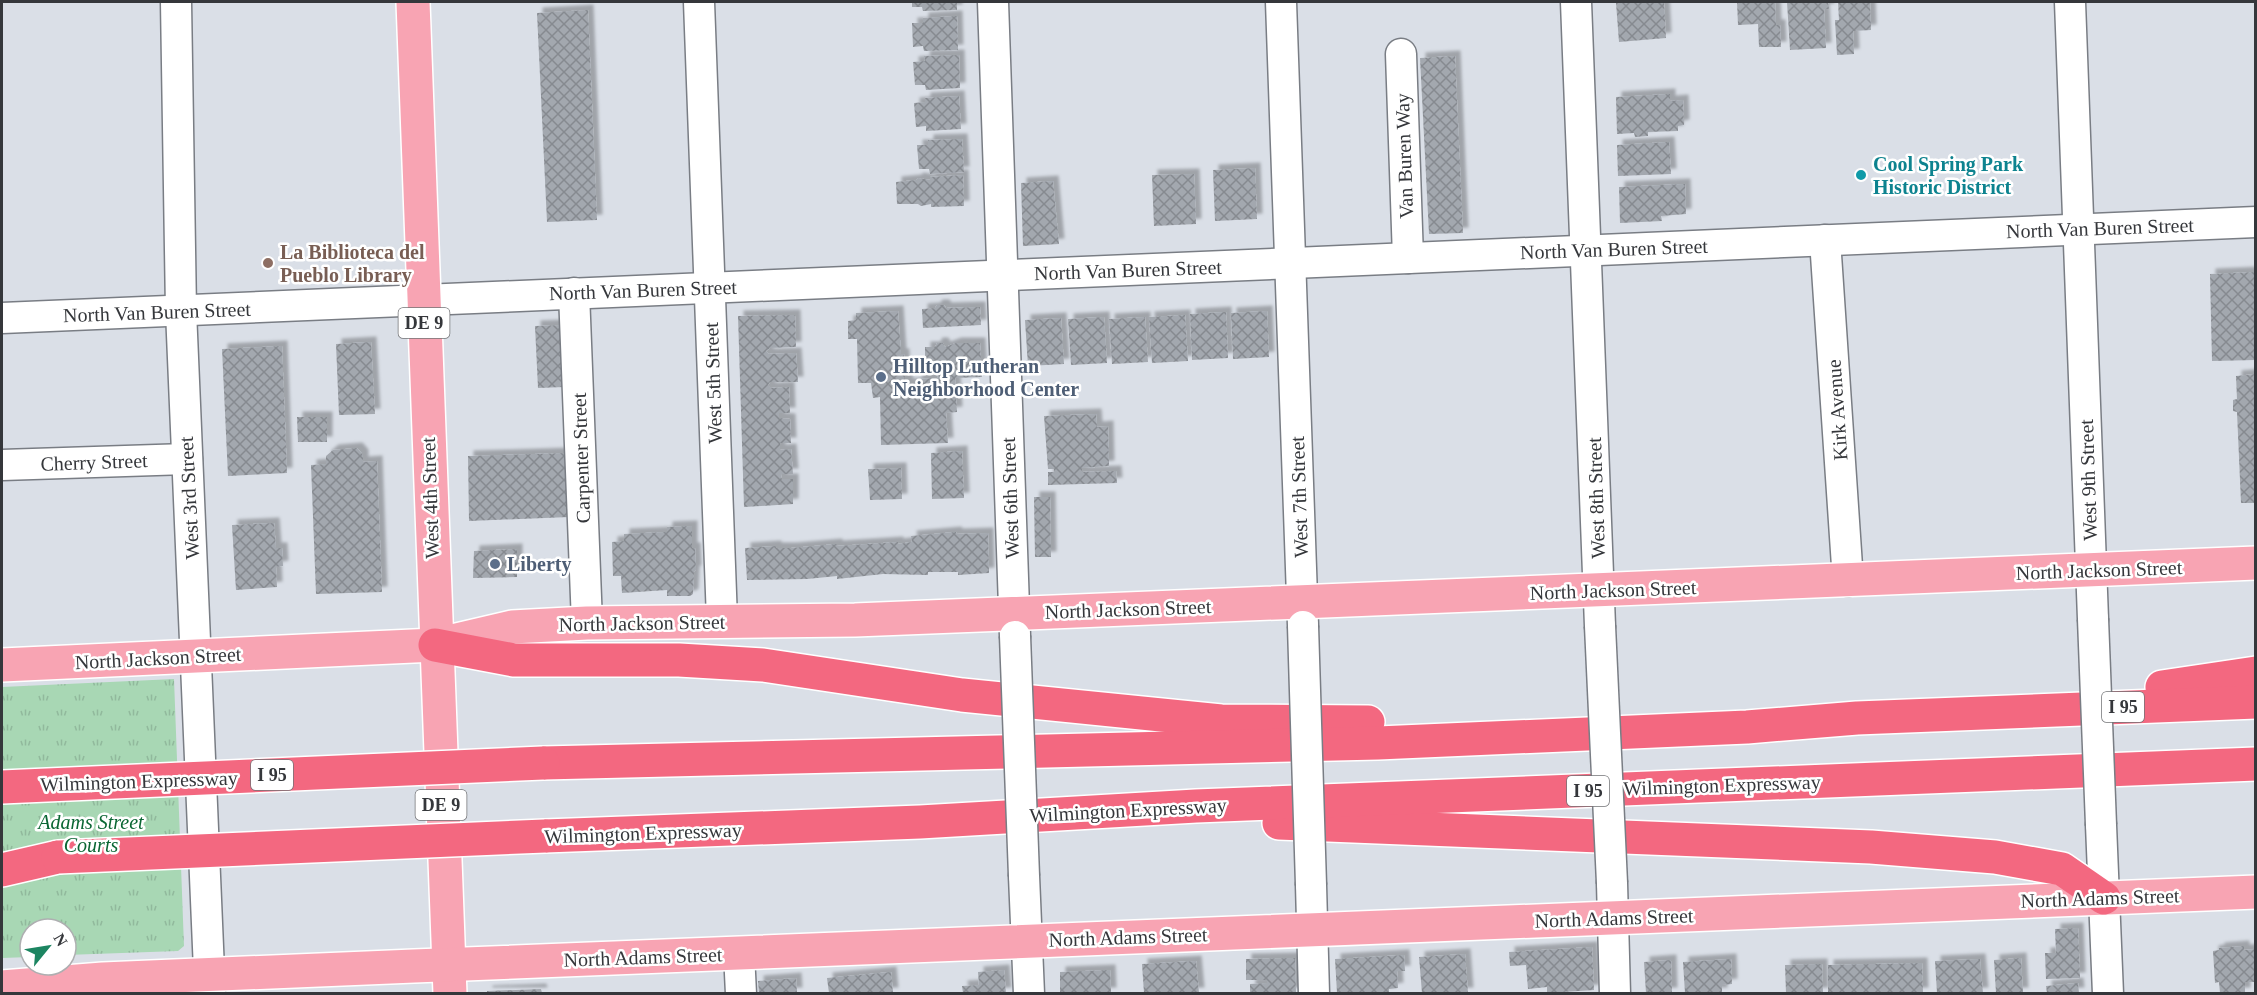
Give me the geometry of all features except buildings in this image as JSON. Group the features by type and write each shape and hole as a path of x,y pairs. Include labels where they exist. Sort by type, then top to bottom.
{"highway":[{"path":"435,645 514,660 679,660 763,665 962,695 1221,721 1471,721 1758,705 1857,718"},
{"path":"1990,712 2256,673"},
{"name":"Wilmington Expressway","path":"2,787 543,764 1378,743 1747,727 1857,718 2256,702"},
{"name":"Wilmington Expressway","path":"2,859 920,822 1196,806 2256,764"},
{"path":"920,822 1051,827 1210,822 1287,823 1903,849 1995,857 2062,869 2104,898"},
{"path":"2,870 58,856"}],"main road":[{"name":"West 4th Street","path":"413,2 448,979"},
{"name":"North Jackson Street","path":"2,665 435,645 512,627 587,623 855,620 1014,625 1303,614 1599,590 2256,563"},
{"name":"North Adams Street","path":"2,987 448,979 739,953 2256,892"}],"street":[{"name":"West 3rd Street","path":"176,2 181,311 210,984"},
{"name":"West 5th Street","path":"699,2 722,620"},
{"name":"West 6th Street","path":"993,2 1029,993"},
{"name":"West 7th Street","path":"1281,2 1314,993"},
{"name":"West 8th Street","path":"1576,2 1615,993"},
{"name":"West 9th Street","path":"2070,2 2108,993"},
{"name":"Van Buren Way","path":"1401,54 1408,258"},
{"name":"North Van Buren Street","path":"2,318 2256,222"},
{"name":"Kirk Avenue","path":"1826,240 1848,581"},
{"name":"Carpenter Street","path":"574,293 587,623"},
{"name":"Cherry Street","path":"2,465 187,459"},
{"path":"739,953 741,993"}],"green space":[{"name":"Adams Street Courts","path":"174,679 184,946 178,951 78,955 78,917 18,917 18,957 2,958 2,687"}],"place":[{"name":"Cool Spring Park Historic District","path":"1861,175"},
{"name":"La Biblioteca del Pueblo Library","path":"268,263"},
{"name":"Hilltop Lutheran Neighborhood Center","path":"881,377"},
{"name":"Liberty","path":"495,564"}]}
